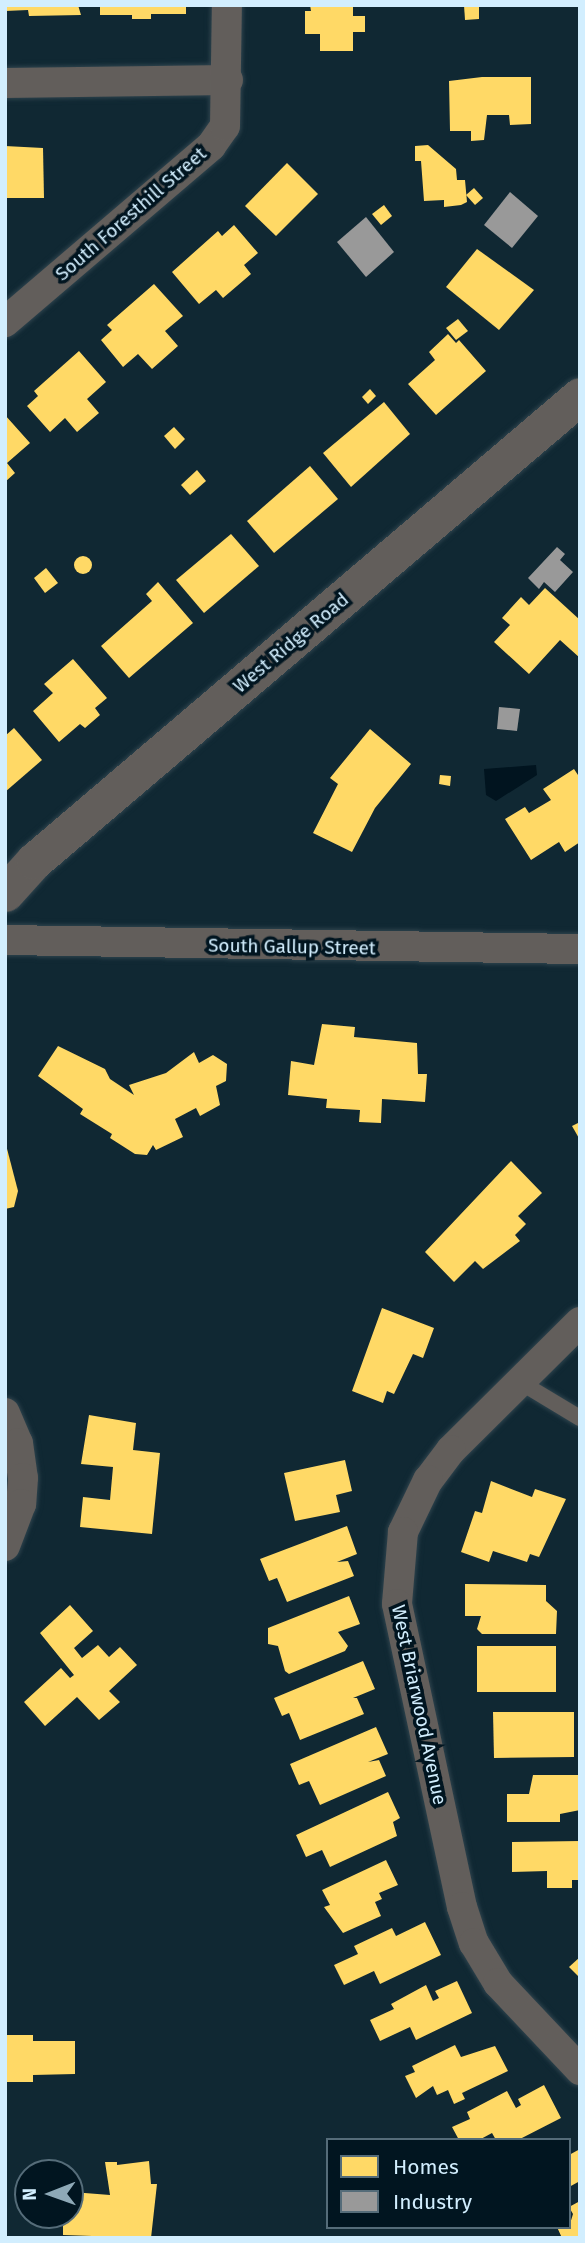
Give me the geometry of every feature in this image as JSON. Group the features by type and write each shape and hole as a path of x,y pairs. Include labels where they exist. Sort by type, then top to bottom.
{"street":[{"name":"South Foresthill Street","path":"5,322 211,146 225,126 228,80 227,5"},
{"path":"5,83 228,80"},
{"name":"West Ridge Road","path":"5,893 34,861 580,396"},
{"name":"South Gallup Street","path":"5,940 580,949"},
{"name":"West Briarwood Avenue","path":"580,1322 451,1451 422,1490 403,1532 397,1604 461,1908 474,1943 498,1983 580,2070"},
{"path":"5,1413 18,1443 23,1478 21,1504 5,1546"}],"lane":[{"path":"520,1382 580,1418"}],"water":[{"path":"536,765 537,775 496,801 486,795 484,769"}],"building: Homes":[{"path":"5,5 78,5 81,15 29,16 28,10 5,11"},
{"path":"100,5 186,5 186,14 151,14 151,19 132,19 132,15 100,15"},
{"path":"310,5 353,5 353,16 365,16 365,32 353,32 353,51 320,51 320,34 305,34 305,11 311,11"},
{"path":"464,5 479,5 479,19 465,20"},
{"path":"482,77 531,77 531,124 510,125 509,115 487,115 484,140 471,141 471,131 450,131 449,81"},
{"path":"428,145 456,169 457,180 465,180 467,202 444,207 444,200 424,201 421,161 415,161 415,146"},
{"path":"5,146 43,148 44,198 5,198"},
{"path":"287,163 318,194 276,236 245,206"},
{"path":"474,188 483,198 475,205 466,195"},
{"path":"384,205 392,216 381,225 372,214"},
{"path":"234,225 258,253 244,265 251,274 223,298 216,290 199,304 172,272 218,231 222,236"},
{"path":"477,249 534,290 499,330 446,287"},
{"path":"154,284 183,316 165,331 178,346 152,369 138,354 123,367 101,340 112,330 107,325"},
{"path":"458,319 468,331 456,340 446,328"},
{"path":"448,334 456,343 459,340 486,371 436,415 408,384 435,360 429,352"},
{"path":"79,351 106,382 87,399 99,413 77,432 65,418 50,432 27,406 38,396 34,391"},
{"path":"370,389 376,396 368,404 362,397"},
{"path":"384,402 410,434 351,487 323,453"},
{"path":"5,415 30,443 7,463 15,473 5,482"},
{"path":"174,427 185,439 175,449 164,436"},
{"path":"310,466 338,499 274,553 247,521"},
{"path":"197,470 206,481 190,495 181,485"},
{"path":"231,534 259,566 204,613 176,580"},
{"path":"83,556 89,559 92,565 89,571 83,574 77,571 74,565 77,559"},
{"path":"46,568 58,583 45,593 34,578"},
{"path":"158,582 193,623 129,678 101,646 152,601 146,594"},
{"path":"545,588 580,620 580,658 560,640 529,674 494,642 510,625 502,618 521,597 529,605"},
{"path":"73,659 107,698 95,708 100,715 85,728 80,724 59,742 33,711 53,693 44,684"},
{"path":"14,728 42,760 5,792 5,736"},
{"path":"370,729 411,764 375,808 352,852 313,833 338,784 330,778"},
{"path":"574,769 580,778 580,842 565,852 559,842 531,860 505,819 525,807 529,813 551,800 543,789"},
{"path":"440,775 451,776 450,786 439,784"},
{"path":"322,1024 355,1027 354,1037 417,1043 418,1074 427,1074 425,1102 382,1099 381,1123 359,1122 360,1110 326,1108 327,1099 288,1095 291,1061 314,1065"},
{"path":"58,1046 105,1069 110,1079 134,1095 129,1085 166,1073 194,1052 199,1063 213,1055 227,1064 226,1081 216,1086 220,1105 200,1116 196,1108 175,1119 183,1137 156,1150 153,1145 147,1155 135,1154 110,1138 112,1134 80,1114 83,1109 38,1076"},
{"path":"580,1122 580,1140 572,1126"},
{"path":"5,1141 18,1191 14,1207 5,1209"},
{"path":"511,1161 542,1193 518,1216 526,1224 515,1235 520,1241 483,1269 475,1261 454,1282 425,1252"},
{"path":"382,1308 434,1328 423,1358 413,1354 394,1394 387,1391 383,1403 352,1391"},
{"path":"89,1415 136,1423 133,1450 160,1453 152,1534 80,1527 83,1497 110,1500 113,1467 81,1464"},
{"path":"345,1460 352,1491 336,1495 340,1512 295,1521 284,1473"},
{"path":"491,1481 532,1497 535,1489 566,1499 539,1557 530,1554 527,1562 493,1551 489,1562 461,1552 475,1511 482,1513"},
{"path":"347,1526 357,1554 337,1562 348,1561 354,1576 287,1602 277,1578 269,1581 260,1559"},
{"path":"465,1584 546,1585 546,1601 557,1611 556,1634 482,1634 477,1629 481,1616 465,1616"},
{"path":"349,1596 360,1624 338,1632 348,1646 345,1651 289,1674 285,1671 278,1646 268,1644 268,1628"},
{"path":"70,1605 93,1631 74,1648 82,1658 98,1645 109,1657 120,1647 137,1665 109,1691 120,1702 99,1720 77,1697 45,1726 24,1702 61,1668 70,1678 74,1675 40,1633"},
{"path":"477,1646 556,1646 556,1692 477,1692"},
{"path":"363,1661 375,1689 353,1698 357,1698 364,1714 300,1740 289,1713 282,1716 274,1698"},
{"path":"493,1712 574,1712 574,1757 494,1758"},
{"path":"376,1727 388,1754 368,1762 379,1760 386,1776 320,1805 309,1781 299,1785 290,1764"},
{"path":"533,1775 580,1775 580,1810 560,1814 560,1822 507,1822 507,1794 529,1794"},
{"path":"388,1792 400,1818 393,1822 397,1836 330,1867 322,1850 306,1857 296,1835"},
{"path":"580,1841 580,1880 572,1880 572,1888 547,1888 547,1871 512,1872 512,1842"},
{"path":"386,1860 398,1885 379,1893 382,1899 375,1902 381,1916 343,1933 324,1907 330,1905 322,1890"},
{"path":"425,1922 441,1955 380,1984 374,1971 344,1985 334,1965 358,1954 354,1946 392,1928 396,1936"},
{"path":"580,1957 580,1978 569,1967"},
{"path":"457,1981 472,2013 416,2040 410,2027 380,2041 370,2020 394,2009 391,2004 426,1985 433,2001 439,1998 435,1991"},
{"path":"5,2035 33,2035 33,2041 75,2041 75,2074 33,2075 33,2082 5,2082"},
{"path":"455,2045 461,2057 495,2046 508,2071 462,2093 465,2099 454,2104 448,2090 437,2095 433,2086 416,2098 405,2076 415,2072 412,2066"},
{"path":"544,2085 561,2118 522,2138 495,2138 492,2133 483,2138 458,2138 452,2127 470,2119 467,2112 507,2091 516,2108 521,2105 518,2099"},
{"path":"580,2149 580,2181 571,2186 571,2154"},
{"path":"149,2161 151,2184 157,2184 151,2238 63,2235 63,2229 84,2229 84,2193 110,2195 105,2162 117,2162 117,2165"},
{"path":"580,2201 580,2236 562,2238 558,2229 571,2229 571,2206"}],"building: Industry":[{"path":"510,192 538,216 512,248 484,225"},
{"path":"366,217 394,252 366,277 337,242"},
{"path":"557,547 565,554 560,560 573,572 555,592 544,582 539,589 528,578"},
{"path":"499,707 520,709 517,731 497,729"}]}
